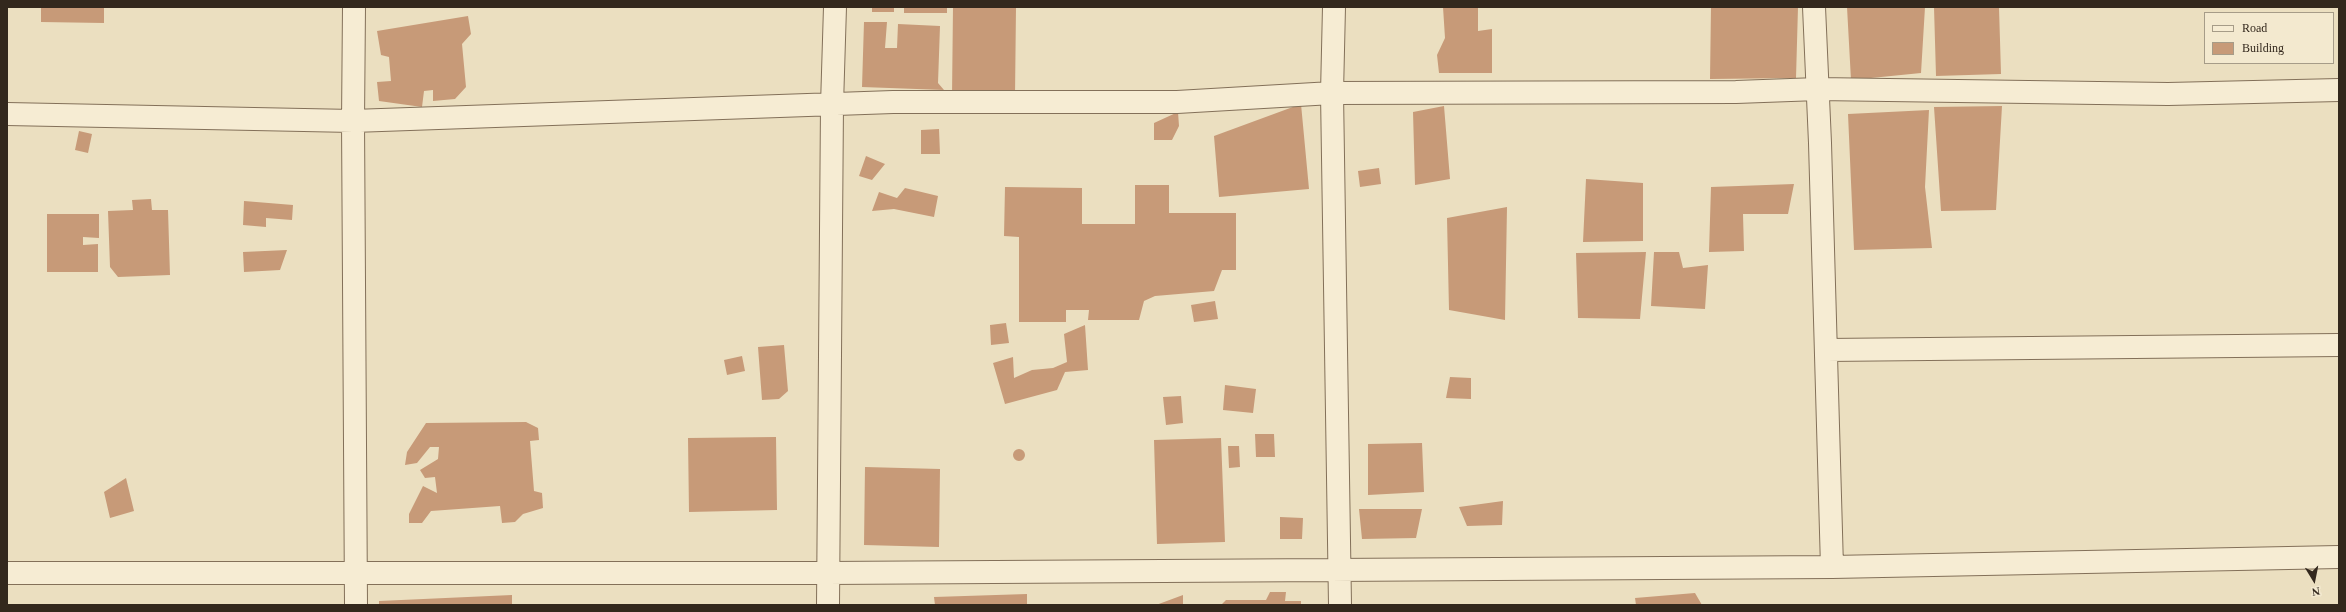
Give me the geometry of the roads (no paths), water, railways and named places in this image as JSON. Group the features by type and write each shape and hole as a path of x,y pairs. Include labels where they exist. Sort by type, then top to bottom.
{"street":[{"path":"354,7 353,121 356,605"},
{"path":"828,605 827,573 832,105 835,7"},
{"path":"1334,7 1332,93 1340,605"},
{"path":"1814,7 1818,89 1832,567"},
{"path":"7,114 353,121 893,102 1177,102 1332,93 1736,92 1818,89 2168,94 2339,90"},
{"path":"1826,350 2339,345"},
{"path":"7,573 827,573 1832,567 2339,558"}]}
